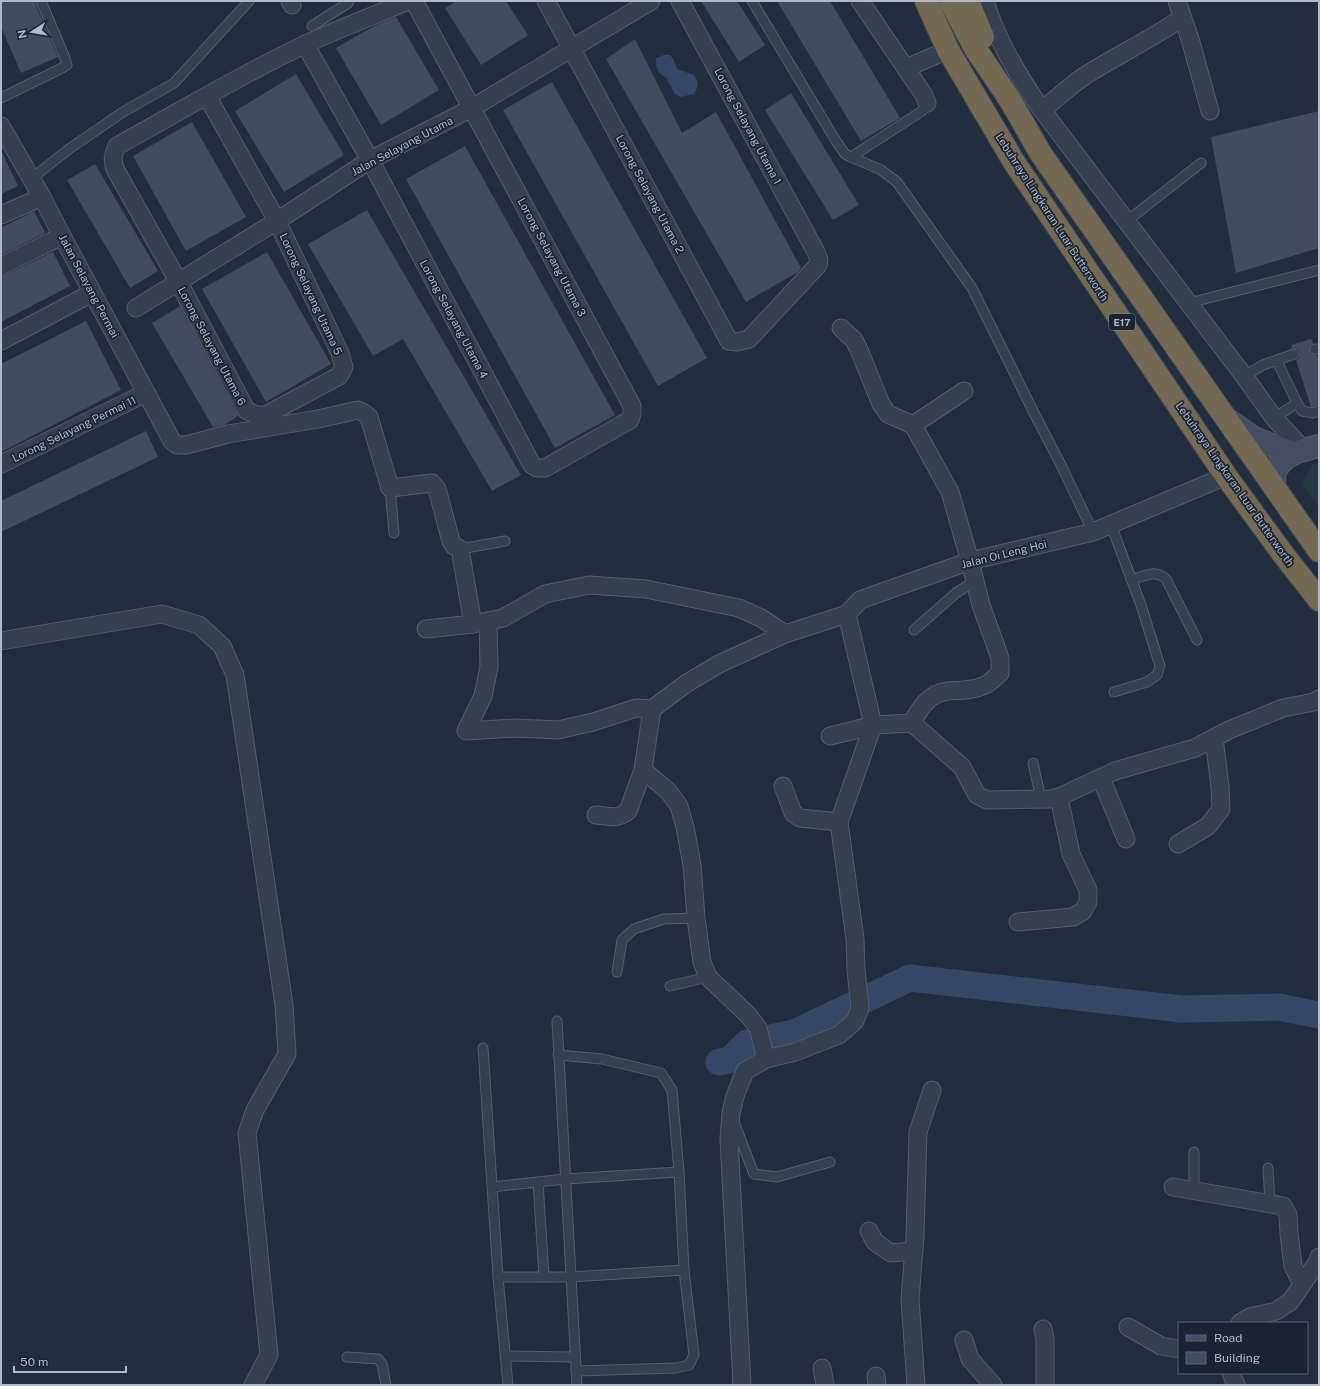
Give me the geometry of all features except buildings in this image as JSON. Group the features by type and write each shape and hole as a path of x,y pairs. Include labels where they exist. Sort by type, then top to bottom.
{"highway":[{"path":"913,1 944,42"},
{"name":"Lebuhraya Lingkaran Luar Butterworth","path":"926,1 944,42 1014,162 1226,476 1319,600"},
{"name":"E17","path":"950,1 974,48 1010,100 1041,154 1319,551"},
{"path":"968,1 1010,100"}],"street":[{"path":"207,96 305,44 408,1"},
{"name":"Lorong Selayang Utama 3","path":"414,1 632,406 630,420 545,468"},
{"name":"Lorong Selayang Utama 2","path":"546,1 728,340"},
{"name":"Jalan Selayang Utama","path":"136,308 278,221 370,160 472,108 651,1"},
{"name":"Lorong Selayang Utama 1","path":"680,1 819,260 818,265 749,339 737,342 728,340"},
{"path":"860,1 924,95 927,103"},
{"path":"985,1 999,36 1014,67 1042,110 1244,376 1274,418 1305,449"},
{"path":"1177,1 1190,39 1210,111"},
{"path":"1042,110 1084,76 1116,56 1158,34 1182,18"},
{"path":"906,68 944,42"},
{"name":"Lorong Selayang Utama 4","path":"305,44 370,160 532,465 537,468 545,468"},
{"name":"Lorong Selayang Utama 6","path":"207,96 117,146 112,160 115,169 178,281 246,410"},
{"name":"Lorong Selayang Utama 5","path":"207,96 278,221 340,353 344,367 339,376 266,415 256,415 246,410"},
{"name":"Jalan Selayang Permai","path":"2,132 42,196 92,293 172,441 177,445 186,445 228,434 318,419 358,410 369,417 390,488"},
{"path":"1,215 42,196"},
{"path":"1,266 62,236"},
{"path":"1,341 92,293"},
{"path":"841,328 854,340 857,345 876,388 881,404 888,414 913,425 950,492 970,561 980,605 1000,658 1000,673 985,685 969,690 946,691 932,696 920,707 912,723"},
{"path":"913,425 964,391"},
{"name":"Lorong Selayang Permai 11","path":"1,464 146,393"},
{"path":"1228,420 1254,438 1305,449"},
{"path":"1274,486 1276,471 1281,462 1305,449"},
{"name":"Jalan Oi Leng Hoi","path":"652,709 687,682 721,664 785,634 847,614 860,600 970,561 1093,532 1226,476"},
{"path":"390,488 432,483 437,489 451,541 454,546 460,549 480,622 489,667 483,696 466,731 515,728 558,730 593,722 636,708 652,709 643,770 628,811 622,816 617,817 596,815"},
{"path":"426,629 503,618 545,594 589,585 646,589 739,608 761,618 785,634"},
{"path":"1,641 162,614 199,625 222,646 235,675 284,1005 287,1054 255,1110 247,1133 269,1355 253,1385"},
{"path":"742,1385 729,1139 731,1113 735,1096 745,1071 765,1056 795,1052 839,1035 855,1021 860,1008 857,984 855,939 839,822 873,725 847,614"},
{"path":"830,736 873,725 912,723 962,767 977,795 987,800 1042,799 1058,797 1115,771 1194,748 1283,708 1314,702 1319,699"},
{"path":"1178,844 1208,826 1221,809 1220,786 1214,738"},
{"path":"643,770 668,791 679,806 685,827 692,865 696,918 702,962 708,977 748,1015 758,1028 765,1056"},
{"path":"1101,778 1126,839"},
{"path":"783,786 793,813 800,818 839,822"},
{"path":"1018,922 1073,917 1082,911 1088,902 1088,890 1071,854 1058,797"},
{"path":"916,1385 910,1299 914,1251 918,1132 932,1090"},
{"path":"1174,1187 1283,1206 1288,1215 1293,1266 1302,1284"},
{"path":"869,1231 875,1242 891,1253 914,1251"},
{"path":"1242,1322 1250,1317 1276,1311 1290,1302 1319,1258"},
{"path":"1128,1327 1161,1346 1178,1349"},
{"path":"1043,1329 1046,1339 1045,1385"},
{"path":"964,1340 970,1359 993,1385"},
{"path":"822,1368 825,1385"},
{"path":"1231,1374 1236,1385"}],"lane":[{"path":"1,98 62,68 67,64 41,1"},
{"path":"32,179 69,149 123,112 174,83 249,1"},
{"path":"312,26 349,1"},
{"path":"752,1 845,154 881,170 897,182 972,288 1093,532"},
{"path":"851,157 922,111 927,103"},
{"path":"1127,221 1201,163"},
{"path":"1188,303 1319,270"},
{"path":"1244,376 1263,365 1294,354"},
{"path":"1277,361 1302,411 1307,413 1319,411"},
{"path":"1274,418 1297,403"},
{"path":"390,488 394,534"},
{"path":"1111,525 1160,666 1157,675 1147,682 1114,692"},
{"path":"460,549 506,541"},
{"path":"1131,580 1155,573 1162,574 1197,640"},
{"path":"914,630 956,593 975,581"},
{"path":"1033,763 1042,799"},
{"path":"617,972 622,940 634,929 664,919 696,918"},
{"path":"670,986 708,977"},
{"path":"557,1021 577,1385"},
{"path":"483,1048 498,1277 508,1385"},
{"path":"558,1055 602,1059 661,1073 672,1090 679,1172 684,1270 694,1355 689,1365 676,1368 576,1371"},
{"path":"731,1113 754,1174 777,1177 830,1162"},
{"path":"1194,1152 1194,1190"},
{"path":"1268,1168 1270,1203"},
{"path":"492,1188 565,1179 679,1172"},
{"path":"538,1182 544,1277"},
{"path":"498,1277 571,1277 684,1270"},
{"path":"347,1356 378,1358 382,1364 386,1385"},
{"path":"505,1356 575,1357"}],"green space":[{"path":"1319,462 1319,508 1302,483 1313,464"}],"water":[{"path":"664,55 670,55 674,60 677,69 694,75 698,82 694,94 680,97 674,93 666,77 659,72 657,67 656,58"}],"waterway":[{"path":"719,1062 730,1060 747,1043 794,1033 910,978 1182,1009 1279,1007 1319,1015"}]}
